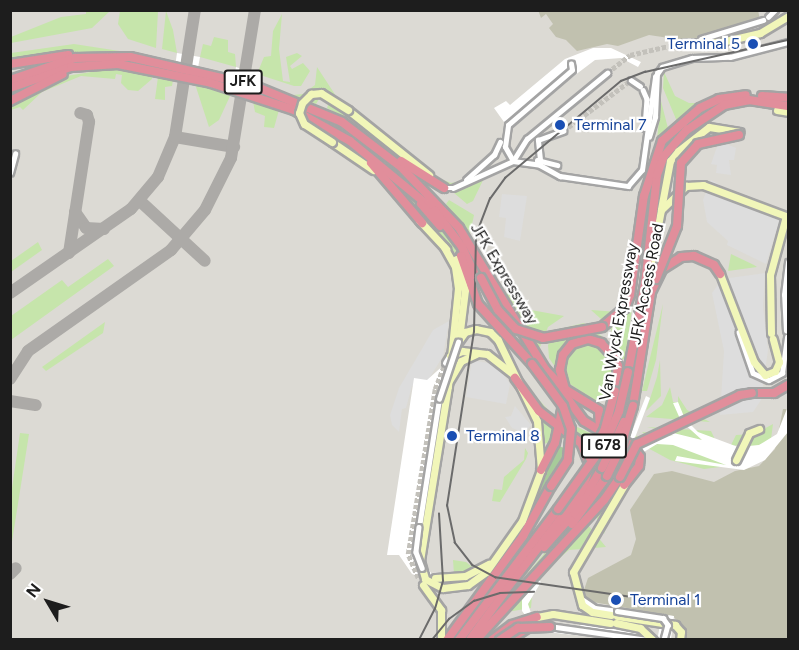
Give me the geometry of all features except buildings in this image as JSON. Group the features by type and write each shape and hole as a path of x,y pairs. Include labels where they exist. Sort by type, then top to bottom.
{"highway":[{"path":"10,64 69,55 98,55"},
{"name":"JFK Expressway","path":"10,80 57,62 98,55 161,62 252,85 322,111 375,145 417,181 459,228 523,336 562,388 599,410 600,431"},
{"name":"JFK","path":"10,88 79,65 134,67 271,102 316,120 350,141 435,211 456,233 498,310 516,329 543,338 602,327 626,308 630,295 644,196 655,154 672,129 708,104 725,98 789,98"},
{"path":"10,101 71,72 134,67"},
{"path":"700,120 737,102 789,106"},
{"path":"700,120 742,105 777,110"},
{"name":"Van Wyck Expressway","path":"459,639 575,485 608,437 628,369 645,284 656,179 667,151 700,120"},
{"name":"Van Wyck Expressway","path":"470,639 501,596 578,507 604,472 633,406 651,292 677,226 681,163 698,144 740,133"},
{"path":"350,141 422,223"},
{"path":"375,145 444,188"},
{"path":"380,164 452,241 478,304 532,364 563,406 571,429 568,460 523,536 447,639"},
{"path":"656,279 662,269 682,256 705,260 720,274"},
{"path":"541,470 558,433 562,388 561,362 567,348 577,342 601,343 611,352 618,370 605,428 575,485"},
{"path":"501,596 581,492 590,466 581,443 539,411 515,378"},
{"path":"476,639 604,500 637,444 740,395 774,393 789,385"},
{"path":"562,388 584,422 623,440 639,452 639,466 624,485"},
{"path":"492,639 512,625 537,617"},
{"path":"509,639 531,626 547,626"},
{"path":"500,639 518,628 547,626"}],"street":[{"path":"701,39 766,19 775,10"},
{"path":"678,44 721,42 760,33 789,16"},
{"path":"528,162 560,176 628,186 640,175 657,73 665,64 700,57 730,57 789,42"},
{"path":"513,162 506,153 506,133 513,119 572,70 571,64"},
{"path":"513,162 517,150 531,135 607,73"},
{"path":"631,80 642,88 647,99 646,143"},
{"path":"494,561 469,575 435,578 422,568 416,552 440,390 449,360 458,342 464,308 462,273 444,247 361,159 304,124 300,115 302,103 311,94 321,93 348,110 444,188 461,184 513,162 540,160 557,165"},
{"path":"777,110 789,112"},
{"path":"661,210 670,161 678,151 709,127 740,133"},
{"path":"540,160 538,140 563,131"},
{"path":"461,184 494,154 500,142"},
{"path":"10,173 15,154"},
{"name":"JFK Access Road","path":"628,369 661,210 686,186 703,185 786,216 770,275 772,336 779,362 770,375"},
{"path":"444,247 455,267 458,284 448,386 420,565 424,577 431,585 460,587"},
{"path":"720,274 753,373 769,381 779,377 786,363 787,334 784,295 789,262"},
{"path":"720,274 758,369 770,375 777,372 787,351"},
{"path":"423,585 439,591 460,587 478,580 522,521 541,470 537,420 495,336 473,330 458,342"},
{"path":"449,360 461,351 480,353 498,359 515,378"},
{"path":"448,386 461,362 480,353"},
{"path":"736,460 749,433 759,429"},
{"path":"624,485 574,568 577,593 592,612 675,625 681,632 680,639"},
{"path":"418,578 441,610 441,639"},
{"path":"577,593 591,606 640,628 653,639"},
{"path":"537,617 553,614 663,618 668,625 664,639"},
{"path":"537,617 547,626 641,639"},
{"path":"547,626 648,639"}],"shaded area":[{"path":"538,10 758,10 760,20 689,41 649,35 618,46 607,44 577,51 566,40 556,37 549,28 553,24 546,14 541,18"},
{"path":"10,11 788,11 788,639 11,639"},
{"path":"719,141 736,148 734,160 729,160 731,175 716,173 717,165 711,164"},
{"path":"711,180 780,219 766,264 727,245 728,241 707,222 703,200"},
{"path":"502,194 527,196 520,241 504,237 506,218 499,217"},
{"path":"765,273 763,307 768,350 761,400 753,412 720,415 724,351 712,293 722,279"},
{"path":"449,321 443,356 424,387 412,386 406,408 402,409 399,432 392,425 390,415 399,388 433,330"},
{"path":"472,360 493,364 501,371 510,384 506,404 466,397"},
{"path":"515,406 531,425 525,433 512,428 505,417 511,416"},
{"path":"783,409 788,409 788,639 683,639 682,627 673,616 587,601 584,590 588,578 631,555 636,539 630,510 654,474 672,471 714,482 735,471 759,466 775,449"}],"green space":[{"path":"86,11 110,11 92,28 11,43 11,37 61,17 86,14"},
{"path":"120,11 158,11 156,48 128,39 118,24"},
{"path":"166,11 173,30 177,53 162,49"},
{"path":"282,14 279,49 283,81 290,82 286,57 297,53 302,56 290,66 292,69 303,63 310,71 301,86 294,86 257,74 264,57 271,56 273,31"},
{"path":"214,37 228,40 228,52 235,54 236,67 200,57 203,44 211,46"},
{"path":"74,44 139,54 85,52 11,62 11,53"},
{"path":"317,67 336,96 364,119 361,127 327,108 329,102 319,99 316,104 293,95 303,94 315,85"},
{"path":"110,69 152,76 152,79 138,91 128,90 121,83 122,75 116,74 115,79 81,76 42,92 23,110 20,107 11,110 10,104 66,76"},
{"path":"664,72 675,96 689,103 702,103 678,124 663,88"},
{"path":"158,77 173,80 172,86 165,87 165,100 155,99"},
{"path":"195,84 231,94 219,120 209,127"},
{"path":"253,101 279,110 274,128 264,127 265,116 255,112"},
{"path":"661,101 671,140 656,149"},
{"path":"499,147 473,201 467,204 434,176 451,183 467,180"},
{"path":"393,180 422,208 456,248 468,267 469,293 456,254"},
{"path":"449,200 474,215 470,234 446,204"},
{"path":"38,242 42,250 11,272 11,261"},
{"path":"731,254 754,265 757,267 728,271"},
{"path":"108,259 114,266 11,340 11,316 62,280 68,287"},
{"path":"487,267 504,291 531,310 564,316 548,327 537,349"},
{"path":"633,302 625,359 622,359 610,327 591,310 619,312"},
{"path":"663,304 656,360 647,391 642,391"},
{"path":"105,322 103,333 46,371 42,367"},
{"path":"584,323 603,337 613,365 612,390 598,403 564,380 549,358 548,345 559,329"},
{"path":"660,360 661,396 646,411 657,377"},
{"path":"514,363 528,388 554,416 611,443 636,465 621,485 604,534 597,524 597,501 612,474 600,467 587,490 594,465 589,446 538,404 527,388"},
{"path":"670,387 673,402 678,402 678,396 687,410 710,422 646,417 662,405"},
{"path":"539,415 570,437 544,444"},
{"path":"773,424 771,439 765,443 752,447 731,445 736,435 755,434"},
{"path":"647,427 711,431 728,466 704,469 670,460 622,434 628,432 658,446 642,432 655,433 656,429"},
{"path":"20,433 29,434 11,548 11,495"},
{"path":"556,446 566,448 567,455 535,504 545,453"},
{"path":"525,448 528,453 526,459 500,502 492,501 494,489 502,490 504,477 524,460"},
{"path":"585,505 588,506 588,525 606,547 569,550 494,613"},
{"path":"453,560 466,562 475,569 454,574"},
{"path":"522,594 532,596 531,608 506,612"}],"pier":[{"path":"593,48 611,48 641,62 638,67 621,58 595,60 525,113 509,129 494,108 506,101 510,105 565,59"},
{"path":"177,53 200,57 195,84 173,80"},
{"path":"236,67 257,74 253,101 231,94"},
{"path":"462,308 468,309 465,328 486,326 499,334 494,338 485,333 470,335 462,343 444,389 419,553 431,573 469,571 470,578 431,581 412,574 399,555 387,555 414,378 427,380 446,363"},
{"path":"646,396 650,398 630,451 658,435 674,436 655,433 657,429 702,440 681,421 673,403 678,402 685,419 698,432 738,447 759,445 777,434 788,406 788,432 765,460 744,470 675,461 677,456 726,465 673,445 657,444 639,455 600,508 595,505 620,462"},
{"path":"538,579 541,582 528,604 532,616 541,622 580,627 581,623 658,636 661,619 590,609 591,604 674,616 671,639 612,639 528,630 532,624 522,611 522,600"}],"taxiway":[{"path":"10,293 131,209 158,177 175,137 195,10"},
{"path":"10,379 28,351 171,250 205,210 231,158 255,10"},
{"path":"69,253 89,122 87,115 80,113"},
{"path":"175,137 234,147"},
{"path":"140,201 205,261"},
{"path":"75,212 86,228 104,229"},
{"path":"10,401 36,405"},
{"path":"10,574 16,568"}],"tunnel":[{"path":"607,73 630,55 681,43"},
{"path":"563,131 631,80"},
{"path":"418,578 408,554 435,389 445,363"}],"tram line":[{"path":"677,604 496,578 472,565 455,543 447,506 474,332 476,235 490,199 505,178 621,81 645,72 788,40"},
{"path":"419,640 435,609 443,581 439,514"},
{"path":"432,640 449,619 474,601 500,593 534,592"}],"place":[{"name":"Terminal 5","path":"753,44"},
{"name":"Terminal 7","path":"560,125"},
{"name":"Terminal 8","path":"452,436"},
{"name":"Terminal 1","path":"616,600"}]}
